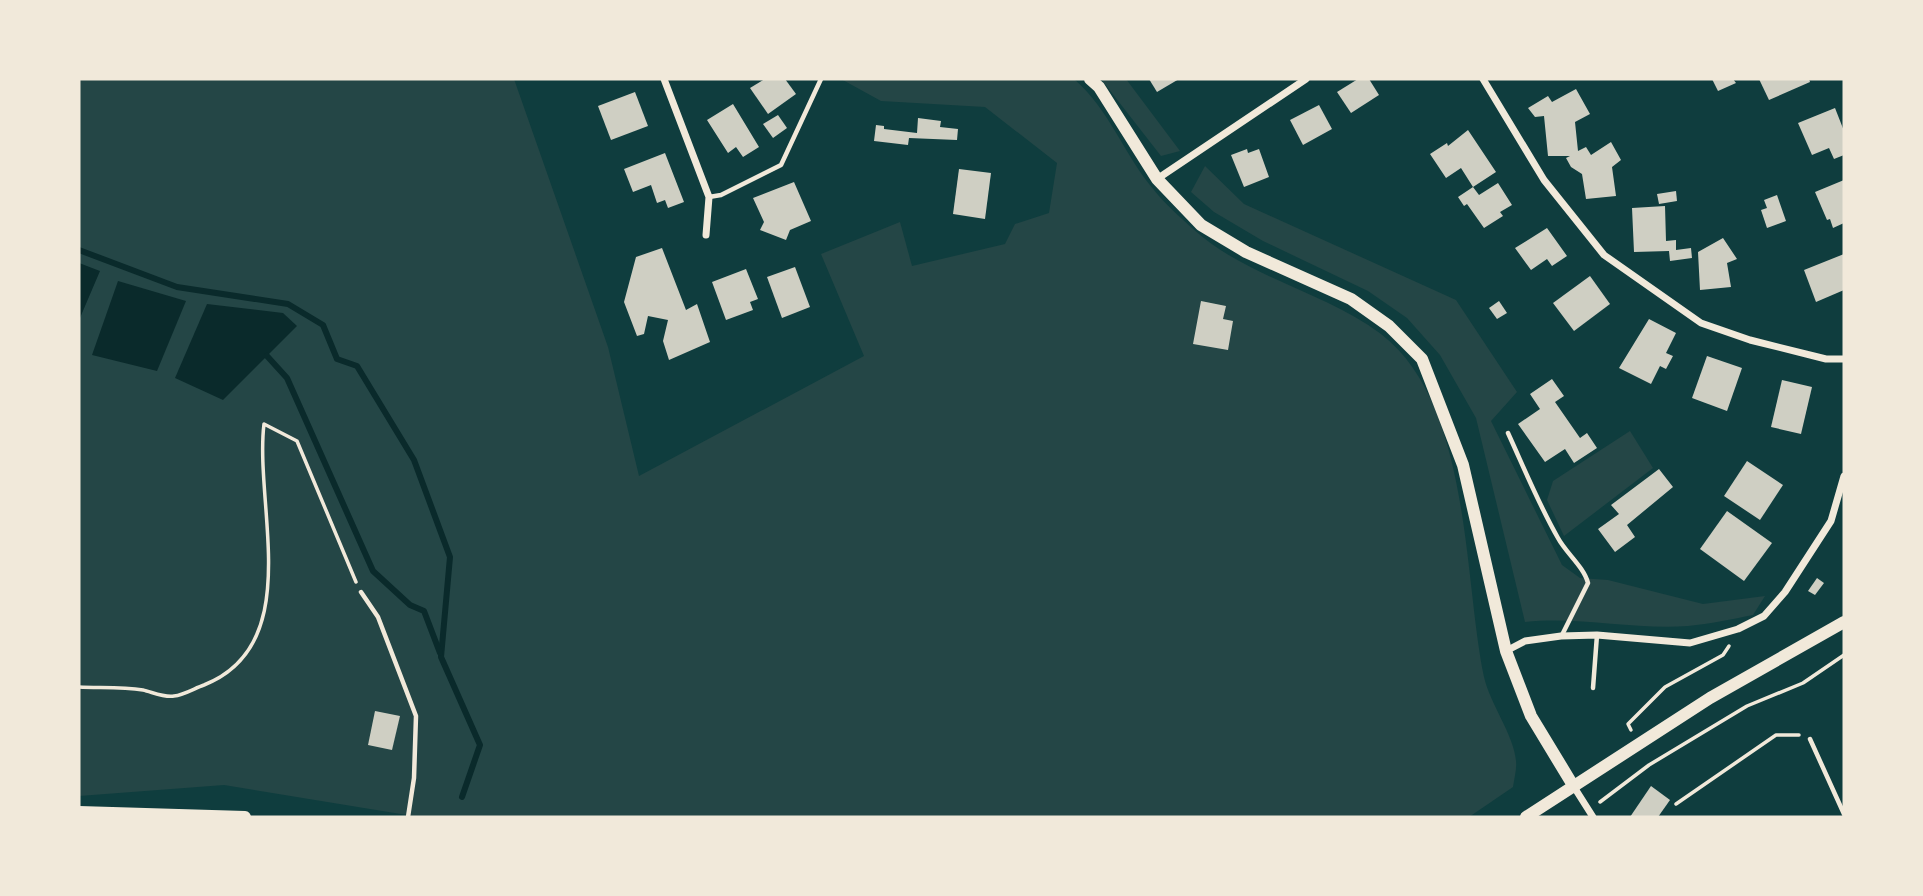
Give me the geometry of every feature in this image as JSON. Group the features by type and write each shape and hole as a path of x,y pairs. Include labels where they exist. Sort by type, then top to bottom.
{"main road":[{"path":"1090,79 1099,87 1157,179 1200,225 1246,252 1351,299 1388,326 1422,359 1463,465 1506,651 1531,716 1574,787"},
{"path":"1526,817 1710,698 1844,622"},
{"path":"79,812 245,817"}],"street":[{"path":"664,79 709,197 706,235"},
{"path":"1157,179 1306,79"},
{"path":"1483,79 1544,180 1604,255 1701,323 1801,353 1826,359 1844,359"},
{"path":"1506,651 1525,641 1561,636 1597,635 1690,643 1738,629 1764,616 1785,593 1831,521 1844,477"},
{"path":"1574,787 1591,814"}],"lane":[{"path":"709,197 722,195 781,165 821,79"},
{"path":"1508,433 1556,536 1570,558 1586,575 1588,583 1561,636"},
{"path":"360,592 378,617 416,716 414,778 408,817"},
{"path":"1593,688 1597,635"},
{"path":"1810,739 1844,814"}],"path":[{"path":"79,688 141,690 174,697 223,677 257,640 267,593 268,521 260,452 264,424 297,441 360,592"},
{"path":"1649,765 1628,724 1665,687 1723,655 1738,629"},
{"path":"1591,814 1649,765 1747,706 1803,683 1844,655"},
{"path":"1676,804 1776,735 1793,733 1810,739"}],"shaded area":[{"path":"79,79 514,79 608,347 639,476 864,356 821,254 900,222 912,266 1005,244 1015,224 1049,213 1057,163 985,107 881,101 841,79 1074,79 1097,104 1154,190 1192,228 1236,259 1358,319 1381,334 1410,364 1432,402 1448,446 1466,542 1484,677 1514,751 1516,767 1513,787 1469,817 419,817 224,785 79,796 79,320 99,272 79,263"},
{"path":"1101,79 1126,79 1180,151 1161,156"},
{"path":"1205,166 1244,204 1456,300 1517,392 1491,421 1562,565 1580,578 1608,580 1703,604 1765,596 1753,615 1668,627 1566,621 1525,622 1476,418 1440,355 1407,318 1368,291 1263,241 1214,212 1191,192"},
{"path":"79,263 100,271 79,320"},
{"path":"118,281 186,301 157,371 92,355"},
{"path":"207,304 283,313 297,326 223,400 175,378"},
{"path":"1630,431 1653,468 1564,536 1547,500 1553,481"}],"building":[{"path":"765,79 785,79 796,94 768,114 750,88"},
{"path":"1149,79 1179,79 1157,92"},
{"path":"1358,79 1369,79 1379,95 1351,113 1337,92"},
{"path":"1712,79 1733,79 1736,83 1718,91"},
{"path":"1759,79 1809,79 1810,82 1769,100"},
{"path":"1576,89 1590,114 1575,122 1578,151 1586,147 1591,155 1611,142 1621,160 1612,167 1616,196 1586,199 1582,174 1571,167 1566,158 1570,156 1548,156 1544,116 1535,117 1528,108 1548,96 1552,102"},
{"path":"635,92 648,126 611,140 598,106"},
{"path":"733,104 759,147 743,157 736,147 728,153 707,120"},
{"path":"1319,105 1332,129 1303,145 1290,120"},
{"path":"1835,108 1844,131 1844,155 1834,159 1829,148 1812,155 1798,123"},
{"path":"778,115 787,128 773,138 763,124"},
{"path":"918,118 941,121 940,127 958,129 957,140 909,138 908,145 874,141 876,125 884,126 884,129 917,133"},
{"path":"1468,130 1496,172 1473,187 1461,168 1446,178 1430,154 1447,143 1448,146"},
{"path":"1247,149 1248,153 1259,149 1269,177 1244,187 1231,155"},
{"path":"665,153 684,202 668,208 665,200 657,203 651,185 633,192 624,169"},
{"path":"959,169 991,173 985,219 953,214"},
{"path":"1844,180 1844,223 1833,228 1815,192"},
{"path":"794,182 811,221 790,230 786,240 760,230 764,222 753,198"},
{"path":"1498,183 1512,205 1500,212 1503,216 1484,228 1467,204 1464,206 1458,197 1473,187 1479,195"},
{"path":"1676,191 1677,201 1659,204 1657,194"},
{"path":"1777,195 1786,221 1767,228 1761,210 1767,208 1764,200"},
{"path":"1665,206 1666,241 1676,240 1676,250 1691,248 1692,258 1670,261 1669,251 1634,252 1632,208"},
{"path":"1547,228 1567,256 1552,266 1547,259 1531,270 1515,248"},
{"path":"1723,238 1737,259 1727,263 1731,287 1700,290 1698,252"},
{"path":"662,248 686,310 697,304 710,342 669,360 663,341 668,320 648,316 644,334 637,336 624,302 636,257"},
{"path":"1844,254 1844,290 1816,302 1804,270"},
{"path":"795,267 810,307 782,318 767,277"},
{"path":"746,269 758,299 750,302 753,310 726,320 712,282"},
{"path":"1590,276 1610,304 1574,331 1553,303"},
{"path":"1201,301 1226,306 1223,319 1233,321 1228,350 1193,344"},
{"path":"1499,301 1507,313 1497,319 1489,308"},
{"path":"1649,319 1676,333 1666,353 1673,356 1666,369 1660,366 1651,384 1619,368"},
{"path":"1707,356 1742,368 1727,411 1692,398"},
{"path":"1552,379 1564,396 1555,402 1580,438 1587,433 1597,448 1574,463 1565,449 1545,462 1518,424 1540,409 1530,394"},
{"path":"1782,380 1812,387 1801,434 1771,427"},
{"path":"1747,461 1783,485 1760,520 1724,496"},
{"path":"1659,469 1673,487 1627,525 1635,537 1615,552 1598,529 1619,514 1611,505"},
{"path":"1727,511 1772,543 1744,581 1700,549"},
{"path":"1817,578 1824,583 1815,595 1808,591"},
{"path":"375,711 400,716 392,750 368,745"},
{"path":"1651,786 1670,800 1658,817 1630,817"}],"waterway":[{"path":"79,250 177,287 288,304 323,325 337,359 357,366 414,460 450,557 441,657 480,745 462,797"},
{"path":"267,356 287,378 373,571 410,605 424,611 440,653"}]}
